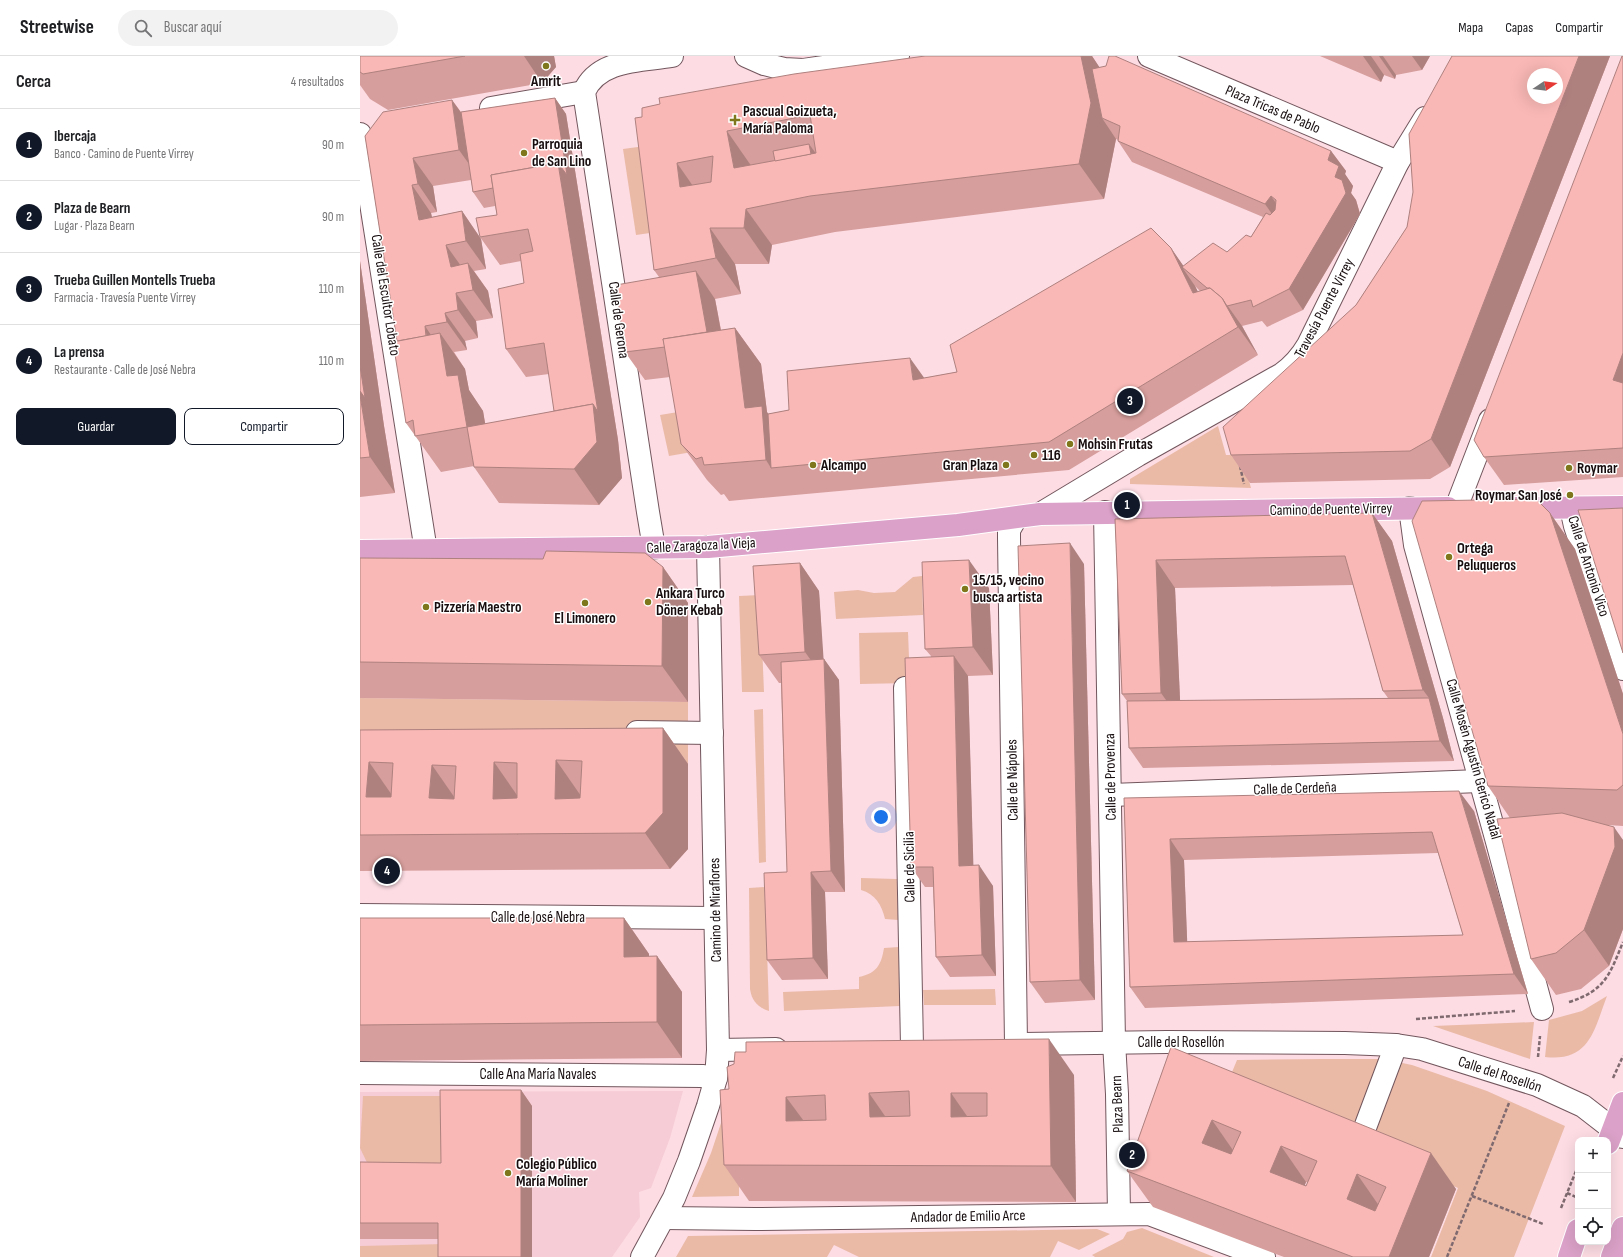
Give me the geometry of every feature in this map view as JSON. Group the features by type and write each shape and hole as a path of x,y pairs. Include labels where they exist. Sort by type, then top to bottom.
{"main road":[{"name":"Camino de Puente Virrey","path":"1040,514 1410,508 1623,508"},
{"name":"Calle Zaragoza la Vieja","path":"360,551 708,547 958,524 1040,514"},
{"path":"1615,1136 1623,1102"},
{"path":"1612,1257 1623,1228"},
{"path":"1569,1257 1575,1239"}],"street":[{"path":"468,112 584,92 592,79 606,68 672,56"},
{"path":"746,56 764,64 784,69 803,70 898,56"},
{"name":"Plaza Tricas de Pablo","path":"1149,56 1398,162"},
{"name":"Calle de Gerona","path":"584,92 654,548"},
{"name":"Travesía Puente Virrey","path":"1040,514 1138,455 1291,368 1308,345 1398,162 1436,100"},
{"name":"Calle del Escultor Lobato","path":"365,130 426,551"},
{"path":"1456,508 1498,398"},
{"name":"Calle Mosén Agustín Gericó Nadal","path":"1410,508 1415,545 1480,781 1504,838 1542,1009"},
{"name":"Calle de Antonio Vico","path":"1571,508 1575,526 1623,669"},
{"name":"Calle de Provenza","path":"1105,512 1114,1042"},
{"name":"Calle de Nápoles","path":"1016,518 1009,530 1009,538 1016,1044"},
{"name":"Camino de Miraflores","path":"642,1257 664,1218 689,1161 716,1078 718,1050 708,547"},
{"name":"Calle de Sicilia","path":"889,1047 920,1047 905,688"},
{"path":"621,732 712,733"},
{"name":"Calle de Cerdeña","path":"1111,795 1480,781"},
{"name":"Calle de José Nebra","path":"360,915 715,918"},
{"name":"Calle del Rosellón","path":"992,1044 1114,1042 1345,1043 1396,1045 1422,1049 1537,1085 1578,1103 1615,1136"},
{"name":"Plaza Bearn","path":"1114,1042 1117,1094 1119,1214"},
{"path":"1363,1133 1396,1045"},
{"path":"718,1050 794,1049"},
{"name":"Calle Ana María Navales","path":"360,1073 702,1076 716,1078"},
{"name":"Andador de Emilio Arce","path":"664,1218 754,1219 1149,1214 1264,1257"}],"path":[{"path":"1239,465 1244,486"},
{"path":"1537,1062 1541,1031"},
{"path":"1447,1257 1510,1099"},
{"path":"1567,1193 1575,1197"},
{"path":"1472,1196 1543,1224"}],"shaded area":[{"path":"645,146 657,232 636,235 623,149"},
{"path":"684,411 692,452 669,456 660,415"},
{"path":"1218,426 1226,455 1242,455 1251,488 1130,484 1130,479"},
{"path":"922,576 923,615 836,619 834,592 858,590 874,593 895,592 913,577"},
{"path":"760,595 764,692 742,692 739,596"},
{"path":"908,632 910,683 860,684 859,633"},
{"path":"360,698 688,702 688,764 360,766"},
{"path":"763,709 766,862 759,863 754,710"},
{"path":"861,878 897,879 898,920 885,919 880,905 874,897 861,890"},
{"path":"765,887 769,1011 762,1008 754,1001 750,989 749,888"},
{"path":"899,947 900,1006 784,1011 783,992 859,989 859,977 874,971 880,964 884,948"},
{"path":"995,989 996,1005 924,1005 923,990"},
{"path":"1607,996 1594,1032 1581,1049 1572,1054 1560,1057 1545,1057 1549,1020 1582,1011"},
{"path":"1534,1022 1530,1059 1433,1026"},
{"path":"1383,1059 1412,1065 1487,1091 1565,1126 1514,1257 1431,1257 1458,1188 1225,1089 1237,1060"},
{"name":"Colegio Público María Moliner","path":"683,1091 670,1138 651,1188 639,1192 640,1217 612,1257 360,1257 360,1092"},
{"path":"363,1096 445,1096 445,1174 372,1173 360,1148"},
{"path":"726,1108 739,1108 739,1196 692,1197 711,1153"},
{"path":"1142,1228 1214,1257 1095,1257 1092,1255 1123,1239 1127,1232"},
{"path":"1097,1229 1110,1234 1079,1250 1058,1241 1050,1257 859,1257 834,1245 827,1257 676,1257 688,1236"},
{"path":"444,1244 444,1257 360,1257 360,1246"}],"building":[{"path":"360,56 465,56 363,74 360,72"},
{"path":"925,56 1081,56 1091,103 1079,164 810,196 746,209 744,228 710,228 716,258 654,270 635,118 642,117 642,108 660,104 659,98 794,74","holes":["810,115 816,153 734,168 727,131","713,156 711,182 680,187 677,163"]},
{"path":"1109,56 1115,56 1331,151 1328,160 1339,166 1335,177 1342,180 1346,193 1289,289 1253,307 1251,300 1227,306 1222,298 1210,288 1207,288 1182,267 1213,243 1227,252 1246,235 1251,237 1266,213 1270,215 1275,210 1276,200 1271,196 1265,204 1118,141 1120,126 1102,118 1092,69 1106,66"},
{"path":"1452,56 1579,56 1563,97 1563,68 1527,68 1527,104 1560,104 1431,439 1410,451 1231,455 1223,427 1356,305 1407,227 1413,192 1409,134"},
{"path":"1622,56 1623,353 1613,380 1623,383 1623,448 1484,457 1474,440"},
{"path":"555,98 567,175 558,163 491,175 493,188 473,192 461,112"},
{"path":"452,100 459,150 413,158 418,184 412,185 419,220 462,211 466,241 446,245 451,267 468,263 473,290 456,293 458,310 445,313 447,322 425,326 426,336 397,341 365,136 383,112"},
{"path":"809,144 811,154 775,161 773,151"},
{"path":"558,163 598,412 593,404 554,411 544,343 506,349 498,289 524,283 520,254 533,251 528,229 480,237 476,218 497,215 491,175"},
{"path":"1151,228 1171,248 1193,293 1210,288 1222,298 1238,327 1049,442 771,468 768,414 789,410 787,371 910,358 913,380 957,372 950,345"},
{"path":"696,271 707,332 663,339 665,347 625,352 616,285"},
{"path":"735,328 745,408 762,406 766,460 704,465 702,457 696,459 681,444 663,339"},
{"path":"440,333 447,376 458,375 467,427 415,436 413,420 406,423 393,342"},
{"path":"360,366 365,398 360,391"},
{"path":"360,395 370,457 360,458"},
{"path":"593,404 597,442 574,469 474,467 467,427"},
{"path":"1536,499 1550,513 1623,734 1623,785 1617,790 1488,786 1412,521 1422,501"},
{"path":"1623,508 1623,653 1578,510"},
{"path":"1372,513 1423,690 1383,691 1345,556 1156,560 1161,693 1122,694 1115,519"},
{"path":"1070,543 1080,980 1030,982 1018,546"},
{"path":"546,551 645,553 663,567 662,666 360,662 360,558 543,559"},
{"path":"969,560 973,647 925,649 922,562"},
{"path":"800,563 805,652 759,655 753,566"},
{"path":"954,656 959,866 979,865 982,955 936,957 933,867 911,867 905,658"},
{"path":"824,659 831,871 811,872 813,958 767,960 764,873 787,872 781,662"},
{"path":"1429,698 1440,741 1129,748 1127,701"},
{"path":"663,728 663,813 645,833 360,835 360,730","holes":["556,760 582,761 580,798 555,799","369,762 393,763 391,797 366,797","494,762 517,763 517,798 493,799","432,765 456,766 454,799 429,798"]},
{"path":"1459,791 1514,974 1130,987 1124,798","holes":["1432,832 1463,935 1174,942 1170,839"]},
{"path":"1562,813 1614,827 1615,847 1584,930 1556,953 1531,959 1497,819"},
{"path":"360,918 624,918 624,957 657,956 657,1022 360,1025"},
{"path":"1049,1039 1051,1166 724,1165 720,1090 729,1089 727,1067 734,1064 735,1052 746,1052 746,1042","holes":["909,1091 910,1116 870,1117 869,1093","951,1093 987,1093 987,1116 951,1117","825,1095 826,1120 786,1121 786,1097"]},
{"path":"1171,1047 1431,1153 1389,1257 1353,1257 1127,1171","holes":["1212,1120 1241,1132 1231,1154 1202,1143","1281,1146 1317,1161 1306,1186 1270,1172","1357,1174 1386,1187 1375,1211 1347,1199"]},
{"path":"440,1090 521,1090 521,1257 438,1257 438,1223 360,1223 360,1162 441,1163"}],"place":[{"name":"Amrit","path":"546,66"},
{"name":"Pascual Goizueta, María Paloma","path":"735,120"},
{"name":"Parroquia de San Lino","path":"524,153"},
{"name":"Trueba Guillen Montells Trueba","path":"1130,401"},
{"name":"Mohsin Frutas","path":"1070,444"},
{"name":"116","path":"1034,455"},
{"name":"Alcampo","path":"813,465"},
{"name":"Gran Plaza","path":"1006,465"},
{"name":"Roymar","path":"1569,468"},
{"name":"Roymar San José","path":"1570,495"},
{"name":"Ibercaja","path":"1127,505"},
{"name":"Ortega Peluqueros","path":"1449,557"},
{"name":"15/15, vecino busca artista","path":"965,589"},
{"name":"Ankara Turco Döner Kebab","path":"648,602"},
{"name":"El Limonero","path":"585,603"},
{"name":"Pizzería Maestro","path":"426,607"},
{"name":"La prensa","path":"387,871"},
{"name":"Plaza de Bearn","path":"1132,1155"},
{"name":"Colegio Público María Moliner","path":"508,1173"}]}
